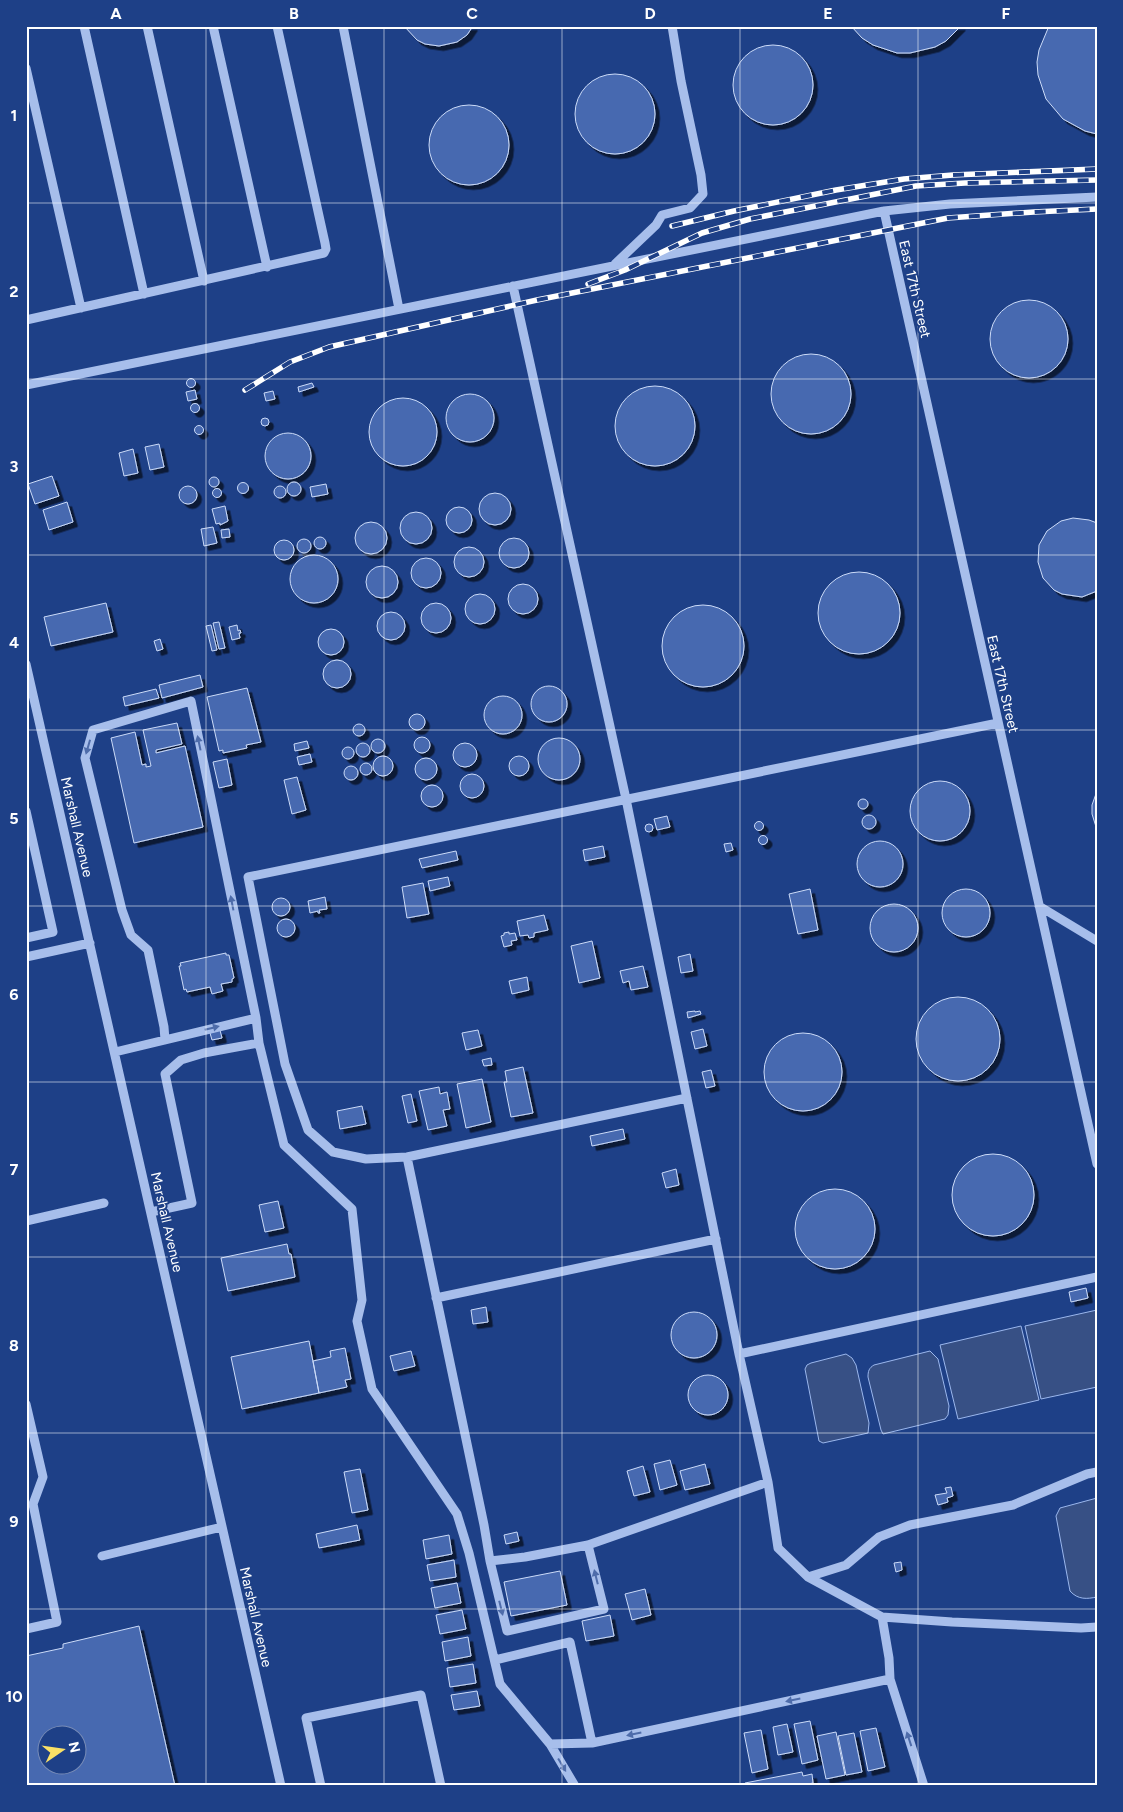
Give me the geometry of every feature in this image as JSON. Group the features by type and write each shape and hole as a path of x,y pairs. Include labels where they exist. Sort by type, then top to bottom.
{"street":[{"path":"84,26 144,294"},
{"path":"147,26 204,281"},
{"path":"213,26 267,267"},
{"path":"26,320 324,253 326,249 277,26"},
{"path":"344,26 399,309"},
{"path":"615,265 656,225 662,215 690,208 704,194 672,26"},
{"path":"26,68 81,308"},
{"path":"26,385 884,211 950,204 1097,197"},
{"name":"East 17th Street","path":"884,211 1096,1158"},
{"path":"513,286 626,799 739,1354 768,1482 778,1548 808,1577 882,1617 1081,1628 1097,1626"},
{"name":"Marshall Avenue","path":"26,664 281,1786"},
{"path":"165,1040 148,950 131,935 122,910 85,758 93,730 190,702 256,1018 259,1043 284,1145 352,1209 362,1300 357,1321 372,1389 457,1514 469,1553 500,1684 550,1744 575,1786"},
{"path":"687,1098 407,1157 366,1159 332,1152 308,1130 285,1064 248,877 998,723"},
{"path":"26,811 53,932 26,938"},
{"path":"1039,906 1097,941"},
{"path":"26,958 90,943"},
{"path":"115,1052 256,1018"},
{"path":"151,1212 192,1203 165,1074 181,1060 204,1053 259,1043"},
{"path":"407,1157 490,1561 507,1631 604,1609 588,1545"},
{"path":"26,1221 104,1203"},
{"path":"436,1298 716,1239"},
{"path":"739,1354 1097,1278"},
{"path":"26,1404 43,1477 32,1504 57,1622 26,1630"},
{"path":"808,1577 846,1565 878,1537 910,1525 1013,1504 1087,1474 1097,1472"},
{"path":"490,1561 588,1545 768,1482"},
{"path":"102,1556 222,1527"},
{"path":"882,1617 889,1658 890,1679 924,1786"},
{"path":"495,1660 570,1642 592,1743"},
{"path":"550,1744 592,1743 890,1679"},
{"path":"321,1786 306,1718 421,1695 441,1786"}],"water":[{"path":"1097,1310 1097,1387 1041,1399 1025,1326"},
{"path":"1021,1326 1039,1400 958,1419 940,1345"},
{"path":"930,1351 938,1359 949,1406 948,1415 945,1419 883,1434 868,1377 869,1370 874,1365"},
{"path":"846,1354 852,1358 856,1365 869,1423 868,1433 823,1443 819,1441 805,1369 811,1363"},
{"path":"1097,1498 1097,1597 1083,1598 1076,1596 1070,1591 1056,1516 1060,1508"}],"building":[{"path":"404,26 473,26 467,35 457,42 439,46 425,44 417,40"},
{"path":"851,26 961,26 946,41 935,47 910,53 897,53 873,45 862,38"},
{"path":"1049,26 1097,26 1097,134 1085,131 1063,119 1046,99 1038,75 1037,62 1039,50"},
{"path":"765,45 781,45 802,56 813,77 813,93 802,114 781,125 765,125 751,119 739,107 733,93 733,77 739,63 751,51"},
{"path":"607,74 623,74 644,85 655,106 655,122 644,143 623,154 607,154 593,148 581,136 575,122 575,106 581,92 593,80"},
{"path":"461,105 477,105 498,116 509,137 509,153 498,174 477,185 461,185 447,179 435,167 429,153 429,137 435,123 447,111"},
{"path":"1021,300 1037,300 1051,306 1062,317 1068,331 1068,347 1062,361 1051,372 1037,378 1021,378 1007,372 996,361 990,347 990,331 996,317 1007,306"},
{"path":"811,354 826,357 839,366 848,379 851,394 848,409 839,422 826,431 811,434 796,431 783,422 774,409 771,394 774,379 783,366 796,357"},
{"path":"191,379 195,383 191,387 187,383"},
{"path":"312,383 314,387 299,392 298,387"},
{"path":"655,386 670,389 683,398 692,411 695,426 692,441 683,454 670,463 655,466 640,463 627,454 618,441 615,426 618,411 627,398 640,389"},
{"path":"195,390 197,399 188,401 186,392"},
{"path":"273,391 275,399 266,401 264,393"},
{"path":"465,394 475,394 484,398 490,404 494,418 490,432 484,438 475,442 465,442 456,438 450,432 446,423 446,413 450,404 456,398"},
{"path":"403,398 416,401 427,408 434,419 437,432 434,445 427,456 416,463 403,466 390,463 379,456 372,445 369,432 372,419 379,408 390,401"},
{"path":"195,404 199,408 195,412 191,408"},
{"path":"265,418 269,422 265,426 261,422"},
{"path":"199,426 203,430 199,434 195,430"},
{"path":"288,433 301,437 307,443 311,456 307,469 301,475 288,479 275,475 269,469 265,456 269,443 275,437"},
{"path":"159,444 164,467 150,470 145,447"},
{"path":"133,449 138,473 124,476 119,453"},
{"path":"52,476 59,496 35,504 28,484"},
{"path":"212,477 216,477 219,482 218,486 212,487 209,484 209,480"},
{"path":"294,482 299,484 301,489 299,494 294,496 289,494 287,489 289,484"},
{"path":"241,483 245,483 248,488 247,492 241,493 238,490 238,486"},
{"path":"326,484 328,494 312,497 310,487"},
{"path":"188,486 194,489 197,495 194,501 188,504 182,501 179,495 182,489"},
{"path":"278,486 282,486 286,492 282,498 278,498 274,494 274,490"},
{"path":"217,488 222,493 217,498 212,493"},
{"path":"495,493 506,498 511,509 506,520 495,525 484,520 479,509 484,498"},
{"path":"67,502 73,522 49,530 43,510"},
{"path":"225,506 228,521 220,525 220,523 216,524 212,509"},
{"path":"459,507 468,511 472,520 468,529 459,533 450,529 446,520 450,511"},
{"path":"416,512 427,517 432,528 427,539 416,544 405,539 400,528 405,517"},
{"path":"1073,518 1097,523 1097,591 1082,597 1062,594 1054,590 1043,578 1038,562 1039,545 1047,531 1061,521"},
{"path":"371,522 383,526 387,538 383,550 371,554 359,550 355,538 359,526"},
{"path":"213,527 217,543 204,546 201,529"},
{"path":"229,529 230,537 222,538 221,530"},
{"path":"318,537 322,537 326,543 322,549 318,549 314,545 314,541"},
{"path":"514,538 525,542 529,553 525,564 514,568 503,564 499,553 503,542"},
{"path":"304,539 309,541 311,546 309,551 304,553 299,551 297,546 299,541"},
{"path":"284,540 291,543 294,550 291,557 284,560 277,557 274,550 277,543"},
{"path":"469,547 480,551 484,562 480,573 469,577 458,573 454,562 458,551"},
{"path":"309,555 319,555 331,562 338,574 338,584 331,596 319,603 309,603 301,599 294,592 290,584 290,574 294,566 301,559"},
{"path":"426,558 437,562 441,573 437,584 426,588 415,584 411,573 415,562"},
{"path":"382,566 388,567 393,571 397,576 397,588 393,593 388,597 382,598 376,597 371,593 367,588 366,582 367,576 371,571 376,567"},
{"path":"859,572 875,575 888,584 897,597 900,613 897,629 888,642 875,651 859,654 843,651 830,642 821,629 818,613 821,597 830,584 843,575"},
{"path":"523,584 534,588 538,599 534,610 523,614 512,610 508,599 512,588"},
{"path":"480,594 491,598 495,609 491,620 480,624 469,620 465,609 469,598"},
{"path":"106,603 113,632 51,646 44,617"},
{"path":"436,603 447,607 451,618 447,629 436,633 425,629 421,618 425,607"},
{"path":"703,605 719,608 732,617 741,630 744,646 741,662 732,675 719,684 703,687 687,684 674,675 665,662 662,646 665,630 674,617 687,608"},
{"path":"391,612 401,616 405,626 401,636 391,640 381,636 377,626 381,616"},
{"path":"219,622 225,648 219,649 213,623"},
{"path":"211,625 217,650 212,651 206,626"},
{"path":"237,625 238,631 240,630 241,633 239,633 240,638 232,640 229,627"},
{"path":"331,629 340,633 344,642 340,651 331,655 322,651 318,642 322,633"},
{"path":"160,639 163,649 157,651 154,641"},
{"path":"337,660 347,664 351,674 347,684 337,688 327,684 323,674 327,664"},
{"path":"200,675 203,687 162,698 159,685"},
{"path":"549,686 556,687 562,691 566,697 566,711 562,717 556,721 549,722 542,721 536,717 532,711 531,704 532,697 536,691 542,687"},
{"path":"247,688 261,742 246,745 247,748 223,753 223,750 219,751 207,697"},
{"path":"156,689 159,698 125,706 123,697"},
{"path":"503,696 516,702 522,715 516,728 503,734 490,728 484,715 490,702"},
{"path":"414,714 420,714 425,719 423,728 414,730 409,725 409,719"},
{"path":"177,723 182,744 156,750 156,753 185,746 203,827 134,843 111,738 135,732 142,765 146,764 146,767 151,766 143,730"},
{"path":"357,724 361,724 365,730 361,736 357,736 353,732 353,728"},
{"path":"422,737 428,739 430,745 428,751 422,753 416,751 414,745 416,739"},
{"path":"563,738 571,741 577,747 580,759 577,771 571,777 555,780 547,777 541,771 538,755 541,747 547,741"},
{"path":"378,739 383,741 385,746 383,751 378,753 373,751 371,746 373,741"},
{"path":"307,741 309,748 295,751 294,744"},
{"path":"363,743 368,745 370,750 368,755 363,757 358,755 356,750 358,745"},
{"path":"465,743 470,744 476,750 476,760 470,766 465,767 460,766 454,760 453,755 454,750 460,744"},
{"path":"350,747 353,748 353,758 346,759 343,758 342,751 343,748"},
{"path":"310,754 312,762 299,765 297,757"},
{"path":"383,756 390,759 393,766 390,773 383,776 376,773 373,766 376,759"},
{"path":"515,756 523,756 529,762 529,770 523,776 515,776 509,770 509,762"},
{"path":"422,758 430,758 437,765 437,773 430,780 422,780 415,773 415,765"},
{"path":"227,759 232,785 219,788 213,762"},
{"path":"368,763 371,764 371,774 364,775 361,774 360,767 361,764"},
{"path":"351,766 356,768 358,773 356,778 351,780 346,778 344,773 346,768"},
{"path":"472,774 477,775 483,781 483,791 477,797 472,798 467,797 461,791 460,786 461,781 467,775"},
{"path":"297,777 306,810 292,814 284,780"},
{"path":"940,781 956,786 961,790 965,795 970,811 965,827 961,832 956,836 940,841 924,836 919,832 915,827 910,811 915,795 919,790 924,786"},
{"path":"432,785 440,788 443,796 440,804 432,807 424,804 421,796 424,788"},
{"path":"1097,791 1097,830 1092,814 1092,805"},
{"path":"861,799 865,799 868,804 867,808 861,809 858,806 858,802"},
{"path":"866,815 872,815 876,822 872,829 866,829 862,825 862,819"},
{"path":"667,816 670,827 657,830 654,819"},
{"path":"759,822 763,826 759,830 755,826"},
{"path":"649,824 653,828 649,832 645,828"},
{"path":"763,835 768,840 763,845 758,840"},
{"path":"885,841 897,847 902,855 902,873 897,881 889,886 875,887 863,881 858,873 857,859 863,847 871,842"},
{"path":"731,843 733,850 726,852 724,844"},
{"path":"603,846 605,857 585,861 583,850"},
{"path":"456,851 458,860 422,868 419,859"},
{"path":"448,877 450,886 430,891 428,881"},
{"path":"423,883 429,914 407,918 402,887"},
{"path":"810,889 818,930 798,934 789,894"},
{"path":"961,889 971,889 983,896 990,908 990,918 983,930 971,937 961,937 953,933 946,926 942,918 942,908 946,900 953,893"},
{"path":"325,897 327,909 319,910 320,913 318,911 310,913 308,901"},
{"path":"281,898 287,901 290,907 287,913 281,916 275,913 272,907 275,901"},
{"path":"894,904 903,906 911,911 916,919 918,928 916,937 911,945 903,950 894,952 885,950 877,945 872,937 870,928 872,919 877,911 885,906"},
{"path":"544,915 548,930 534,933 534,937 529,938 528,935 520,936 517,921"},
{"path":"286,919 292,922 295,928 292,934 286,937 280,934 277,928 280,922"},
{"path":"509,932 509,934 515,933 517,940 511,941 512,945 504,947 501,936"},
{"path":"592,941 600,978 579,983 571,946"},
{"path":"226,953 226,955 229,955 234,978 232,982 221,984 223,991 212,994 210,987 187,992 186,989 184,990 180,963"},
{"path":"690,954 693,971 681,973 678,957"},
{"path":"643,966 648,987 631,990 629,981 623,983 620,971"},
{"path":"527,977 529,990 512,994 509,981"},
{"path":"950,997 966,997 982,1004 993,1015 1000,1031 997,1055 988,1069 982,1074 966,1081 950,1081 934,1074 923,1063 916,1047 916,1031 923,1015 934,1004"},
{"path":"700,1011 701,1014 688,1018 687,1012"},
{"path":"703,1029 707,1046 695,1049 691,1032"},
{"path":"220,1030 222,1038 212,1040 210,1033"},
{"path":"478,1030 482,1046 466,1050 462,1033"},
{"path":"803,1033 818,1036 835,1050 839,1057 842,1072 839,1087 825,1104 818,1108 803,1111 788,1108 771,1094 767,1087 764,1072 767,1057 781,1040 788,1036"},
{"path":"491,1058 492,1065 484,1066 482,1060"},
{"path":"523,1067 533,1113 511,1117 504,1082 507,1082 505,1071"},
{"path":"711,1070 715,1086 706,1088 702,1072"},
{"path":"482,1079 491,1122 466,1128 457,1084"},
{"path":"439,1087 440,1094 447,1092 450,1109 443,1110 447,1126 428,1130 419,1091"},
{"path":"411,1094 417,1121 408,1123 402,1096"},
{"path":"362,1106 366,1124 340,1129 337,1111"},
{"path":"623,1129 625,1139 592,1146 590,1136"},
{"path":"993,1154 1009,1157 1022,1166 1031,1179 1034,1195 1031,1211 1022,1224 1009,1233 993,1236 977,1233 964,1224 955,1211 952,1195 955,1179 964,1166 977,1157"},
{"path":"676,1169 679,1185 666,1188 662,1173"},
{"path":"827,1189 843,1189 864,1200 875,1221 875,1237 864,1258 843,1269 827,1269 813,1263 801,1251 795,1237 795,1221 801,1207 813,1195"},
{"path":"278,1201 284,1228 265,1232 259,1205"},
{"path":"287,1244 289,1254 291,1254 295,1277 228,1291 221,1258"},
{"path":"1086,1288 1088,1298 1071,1302 1069,1292"},
{"path":"486,1307 488,1322 473,1324 471,1310"},
{"path":"694,1312 707,1316 713,1322 717,1335 713,1348 707,1354 694,1358 681,1354 675,1348 671,1335 675,1322 681,1316"},
{"path":"309,1341 319,1393 242,1409 231,1357"},
{"path":"345,1348 351,1379 345,1380 347,1387 319,1393 313,1361 331,1357 330,1351"},
{"path":"411,1351 415,1366 394,1371 390,1356"},
{"path":"712,1375 719,1378 725,1384 728,1395 727,1403 719,1412 712,1415 704,1415 697,1412 689,1403 688,1391 691,1384 700,1376"},
{"path":"670,1460 677,1485 660,1490 654,1464"},
{"path":"705,1464 710,1484 685,1490 680,1471"},
{"path":"643,1466 650,1492 634,1496 627,1471"},
{"path":"360,1469 368,1510 352,1513 344,1472"},
{"path":"951,1487 953,1496 947,1498 948,1502 938,1505 935,1495 947,1493 945,1488"},
{"path":"357,1525 360,1540 319,1548 316,1534"},
{"path":"517,1532 519,1541 506,1544 504,1535"},
{"path":"449,1535 452,1554 426,1559 423,1540"},
{"path":"454,1560 456,1577 430,1581 427,1565"},
{"path":"901,1562 902,1570 896,1572 894,1563"},
{"path":"560,1571 567,1605 511,1616 504,1582"},
{"path":"457,1583 461,1603 435,1608 431,1588"},
{"path":"645,1589 651,1615 632,1620 625,1594"},
{"path":"462,1610 466,1629 440,1634 436,1615"},
{"path":"610,1615 614,1636 586,1641 582,1621"},
{"path":"139,1626 175,1786 26,1786 26,1656 63,1648 63,1644"},
{"path":"468,1637 471,1656 445,1661 442,1642"},
{"path":"473,1664 476,1683 450,1687 447,1668"},
{"path":"477,1691 480,1706 454,1710 451,1695"},
{"path":"810,1721 818,1760 802,1764 794,1724"},
{"path":"787,1724 793,1752 778,1755 773,1727"},
{"path":"876,1728 885,1767 868,1771 860,1731"},
{"path":"761,1730 768,1769 752,1773 744,1733"},
{"path":"836,1732 845,1775 826,1779 817,1736"},
{"path":"854,1733 862,1772 846,1775 838,1736"},
{"path":"802,1772 803,1776 812,1774 813,1783 798,1786 745,1786 745,1783"}],"railway":[{"path":"672,226 836,190 904,179 1097,169"},
{"path":"588,284 625,270 702,233 750,219 916,186 1097,180"},
{"path":"245,390 290,362 329,347 537,300 948,218 1097,209"}]}
